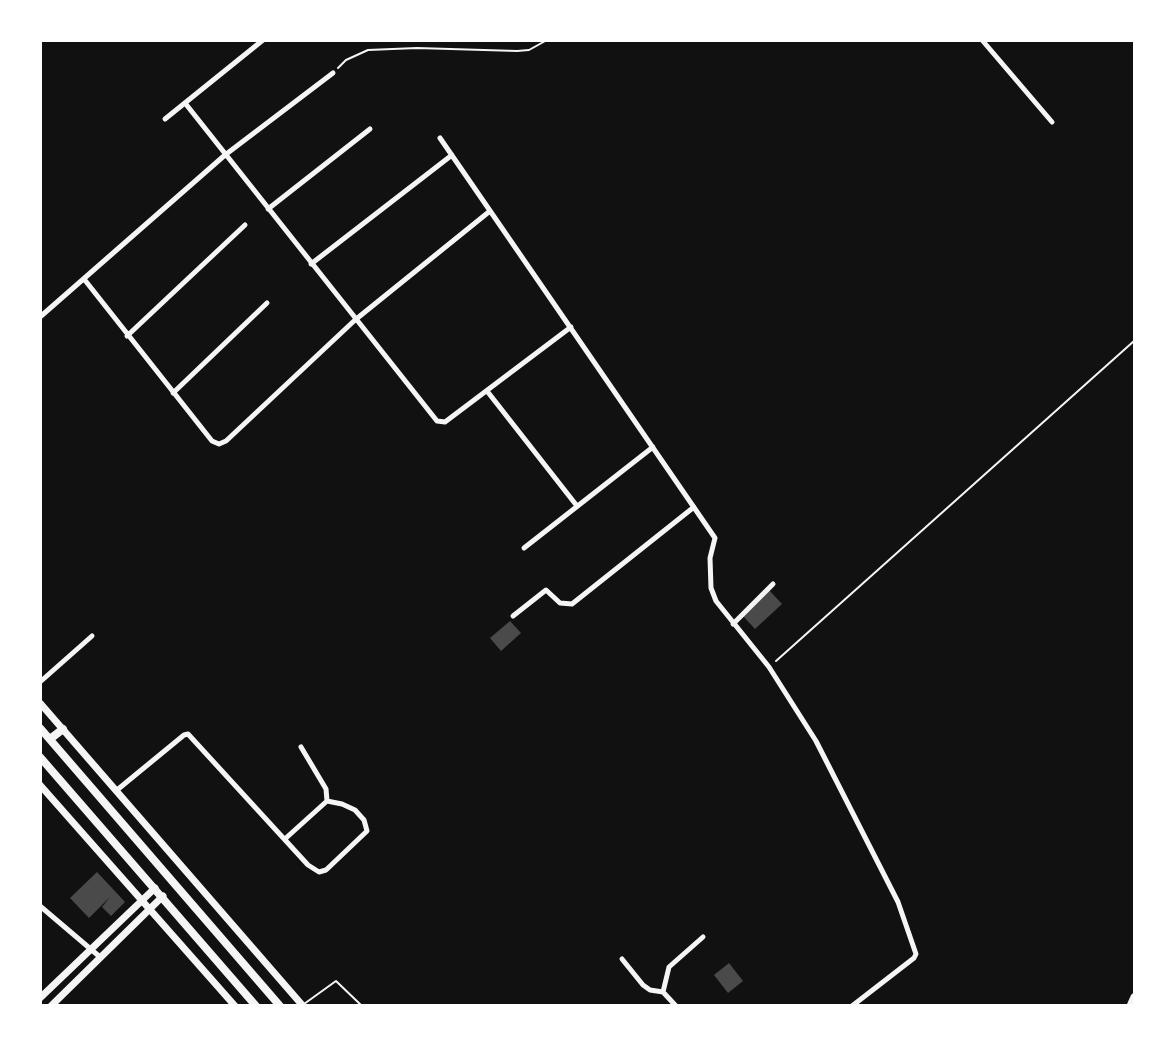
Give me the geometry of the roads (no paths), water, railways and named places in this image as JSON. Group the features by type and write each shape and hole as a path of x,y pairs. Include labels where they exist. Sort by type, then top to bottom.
{"highway":[{"path":"40,728 280,1005"},
{"path":"50,739 63,729"},
{"path":"40,758 256,1005"}],"street":[{"path":"982,40 1052,122"},
{"path":"165,119 263,41"},
{"path":"40,317 225,154 333,73"},
{"path":"185,103 355,320 441,423 570,327"},
{"path":"268,209 370,129"},
{"path":"440,138 715,538 710,558 711,588 716,601 769,667 816,741 898,902 916,954 912,961 852,1005"},
{"path":"312,264 452,155"},
{"path":"84,279 212,441 219,444 226,441 355,320 490,211"},
{"path":"127,336 245,225"},
{"path":"173,393 267,303"},
{"path":"487,391 577,506"},
{"path":"524,548 653,447"},
{"path":"513,616 546,590 560,603 572,604 694,507"},
{"path":"733,624 773,584"},
{"path":"40,682 92,636"},
{"path":"40,704 303,1005"},
{"path":"117,790 188,734 286,838 308,865 320,872 326,870 366,834 364,820 355,810 327,801"},
{"path":"286,838 324,807 327,801 326,789 301,747"},
{"path":"40,785 235,1005"},
{"path":"41,996 155,888"},
{"path":"51,1005 163,896"},
{"path":"40,906 100,957"},
{"path":"663,992 669,967 703,937"},
{"path":"622,960 643,985 650,990 663,992 676,1005"},
{"path":"1130,1005 1134,997"}],"lane":[{"path":"303,1005 336,981 362,1005"}]}
